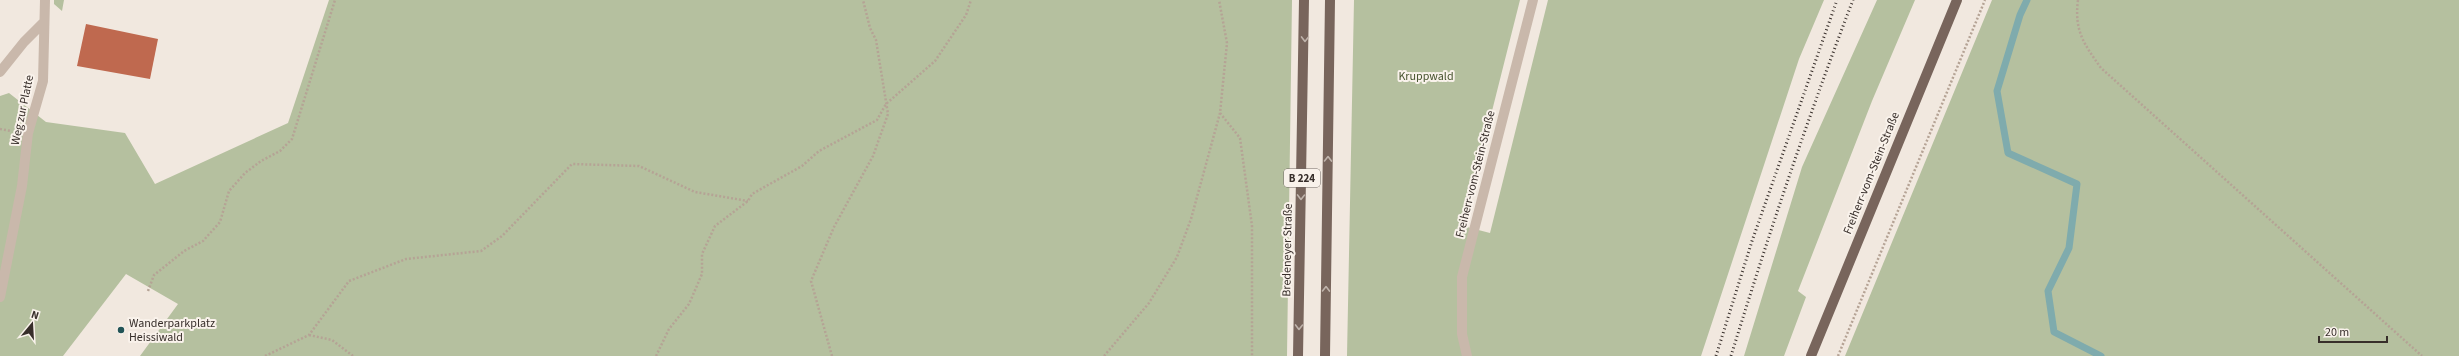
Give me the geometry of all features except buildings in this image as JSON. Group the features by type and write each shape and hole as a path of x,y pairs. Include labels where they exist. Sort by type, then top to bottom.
{"main road":[{"name":"Bredeneyer Straße","path":"1298,356 1304,0"},
{"name":"B 224","path":"1325,356 1330,0"},
{"name":"Freiherr-vom-Stein-Straße","path":"1811,356 1956,0"}],"street":[{"name":"Weg zur Platte","path":"0,297 22,186 28,133 43,81 43,23 45,0"},
{"name":"Freiherr-vom-Stein-Straße","path":"1467,356 1462,334 1462,277 1533,0"},
{"path":"0,72 24,42 43,23"}],"path":[{"path":"148,291 154,275 184,251 203,242 220,222 229,191 245,174 260,161 280,151 292,139 335,0"},
{"path":"832,356 811,281 834,227 873,156 888,114 876,40 870,28 863,0"},
{"path":"656,356 669,329 689,304 702,274 702,254 715,226 748,201 752,194 802,166 819,152 877,120 886,104 934,61 966,15 970,0"},
{"path":"1104,356 1149,303 1177,257 1191,219 1220,113 1227,43 1219,0"},
{"path":"1838,356 1984,0"},
{"path":"2078,0 2076,18 2082,42 2101,68 2422,356"},
{"path":"1220,113 1240,138 1252,226 1252,356"},
{"path":"265,356 309,335 350,281 406,259 481,251 502,236 572,164 639,166 695,192 748,201"},
{"path":"309,335 332,340 353,356"}],"green space":[{"path":"54,0 64,0 62,11 54,4"},
{"path":"329,0 1292,0 1287,356 140,356 178,304 126,274 63,356 0,356 0,96 9,93 46,122 125,133 155,184 288,123"},
{"name":"Kruppwald","path":"1354,0 1520,0 1463,226 1490,233 1548,0 1824,0 1799,59 1701,356 1347,356"},
{"path":"1877,0 1915,0 1872,101 1798,291 1806,297 1784,356 1744,356 1802,167"},
{"path":"1992,0 2459,0 2459,356 1845,356"}],"waterway":[{"path":"2027,0 2020,15 1997,91 2008,153 2077,184 2069,248 2048,291 2054,332 2101,356"}],"railway":[{"path":"1716,356 1752,241 1837,0"},
{"path":"1731,356 1789,177 1853,0"}],"place":[{"name":"Wanderparkplatz Heissiwald","path":"121,330"}]}
